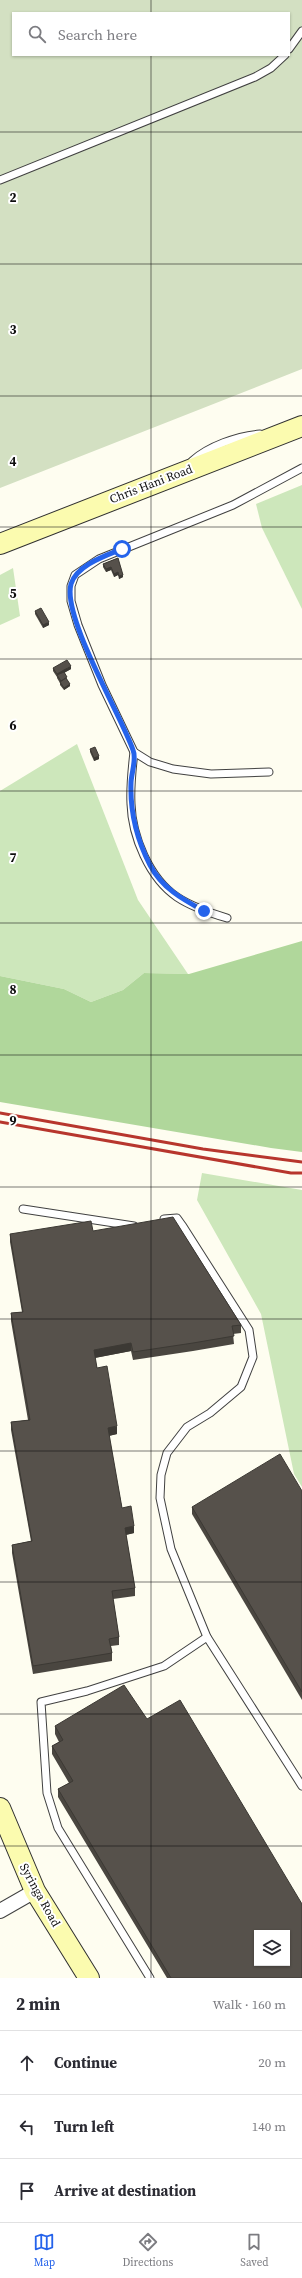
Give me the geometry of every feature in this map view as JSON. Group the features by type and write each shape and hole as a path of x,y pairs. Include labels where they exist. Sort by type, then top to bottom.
{"street":[{"name":"Chris Hani Road","path":"0,544 302,426"},
{"name":"Syringa Road","path":"0,1808 36,1891 89,1978"},
{"path":"0,1911 36,1891"}],"lane":[{"path":"290,48 302,31"},
{"path":"0,180 255,77 271,68 283,56"},
{"path":"227,918 204,911 176,897 150,866 139,842 133,820 131,788 134,752 102,685 78,625 71,601 71,586 75,575 99,559 233,505 302,468"},
{"path":"134,752 150,762 172,769 211,774 269,772"},
{"path":"23,1209 133,1226 140,1224"},
{"path":"154,1221 177,1218 249,1330 253,1357 241,1387 210,1413 187,1427 167,1453 161,1474 160,1498 171,1549 207,1637 302,1786"},
{"path":"150,1978 58,1828 47,1793 41,1702 87,1691 164,1666 207,1637"}],"green space":[{"path":"0,0 302,0 302,369 0,488"},
{"path":"302,485 302,609 262,528 256,504"},
{"path":"13,568 20,616 0,625 0,575"},
{"path":"77,744 138,900 188,974 144,973 123,990 91,1002 64,989 0,976 0,791"},
{"path":"302,941 302,1152 0,1102 0,976 64,989 91,1002 123,990 144,973 189,974"},
{"path":"202,1173 302,1190 302,1487 294,1474 261,1314 197,1200"}],"building":[{"path":"118,558 123,575 119,576 118,572 114,574 111,567 106,569 103,564"},
{"path":"41,608 49,622 43,625 35,611"},
{"path":"67,660 71,666 57,674 53,668"},
{"path":"64,672 67,677 61,681 57,675"},
{"path":"66,678 70,684 64,688 60,682"},
{"path":"95,747 99,756 94,758 90,749"},
{"path":"173,1217 241,1325 232,1326 234,1336 193,1343 133,1352 131,1343 94,1350 97,1368 107,1366 117,1426 108,1428 122,1508 131,1506 134,1526 125,1528 135,1588 112,1591 119,1637 109,1639 112,1653 33,1666 12,1545 32,1541 11,1422 30,1420 11,1313 23,1312 10,1234 91,1221 93,1231"},
{"path":"280,1454 302,1491 302,1692 192,1507"},
{"path":"124,1685 147,1719 180,1700 302,1904 302,1978 171,1978 58,1789 73,1781 52,1746 63,1740 55,1726"}],"railway":[{"path":"0,1113 203,1149 302,1162"},
{"path":"0,1122 291,1173 302,1173"}],"route":[{"path":"122,549 99,559 75,575 71,586 71,601 78,625 102,685 134,752 131,781 131,804 133,820 139,842 150,866 161,881 176,897 204,911"}]}
